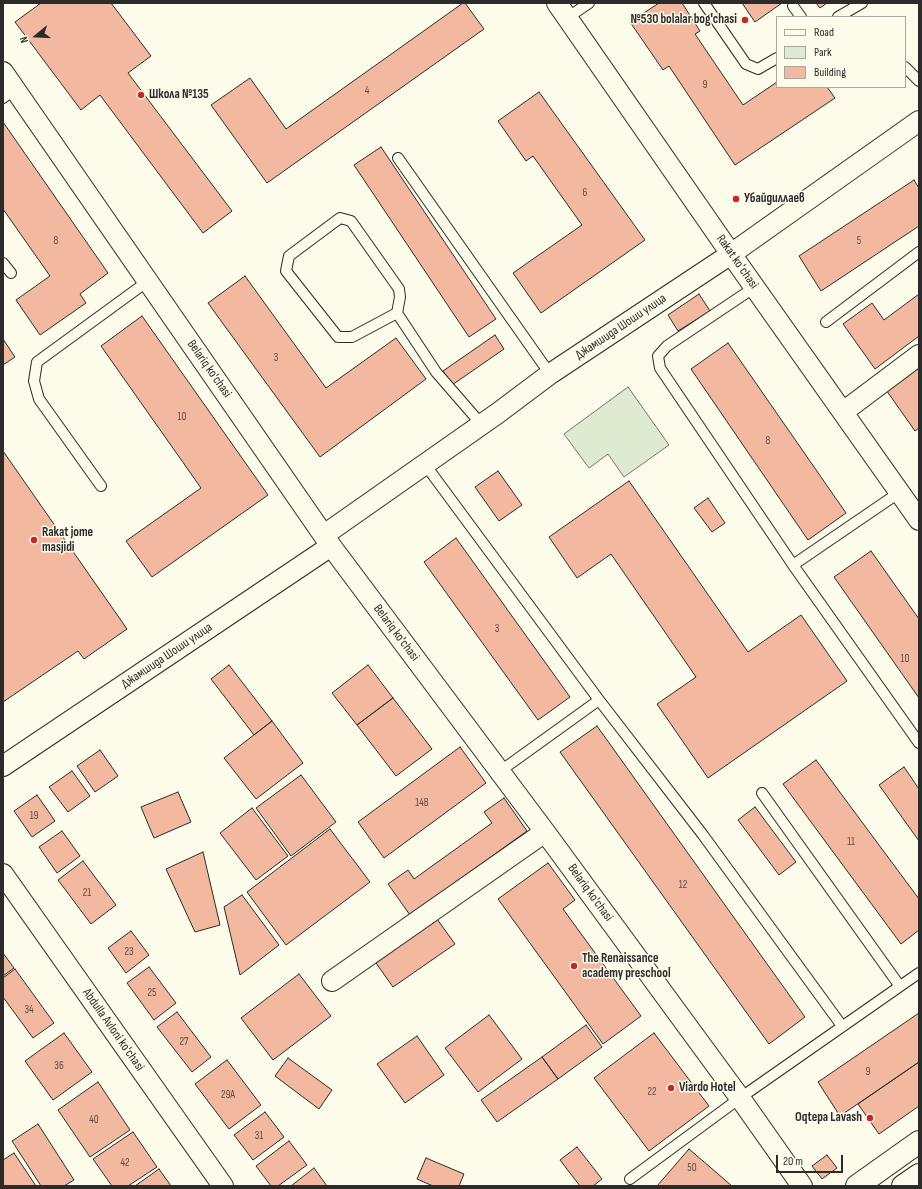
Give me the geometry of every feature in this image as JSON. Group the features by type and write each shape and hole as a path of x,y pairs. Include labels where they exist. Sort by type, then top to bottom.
{"main road":[{"path":"857,1186 919,1142"}],"street":[{"name":"Rakat koʻchasi","path":"562,10 731,254 919,520"},
{"name":"Belariq ko'chasi","path":"3,72 9,93 148,282 328,540 545,832 740,1098 802,1186"},
{"name":"Джамшида Шоши улица","path":"3,766 328,540 424,463 482,424 550,374 731,254 919,121"},
{"path":"843,412 919,355"},
{"path":"332,981 545,832"},
{"name":"Abdulla Avloni ko'chasi","path":"3,874 223,1186"}],"lane":[{"path":"562,10 589,3"},
{"path":"704,3 746,64 758,69 776,59"},
{"path":"840,16 862,3"},
{"path":"793,6 801,16"},
{"path":"906,68 919,82"},
{"path":"398,158 550,374"},
{"path":"397,313 352,337 338,337 286,272 289,256 340,218 351,220 398,288 400,297 397,313 436,372 482,424"},
{"path":"826,322 919,252"},
{"path":"3,262 11,273"},
{"path":"101,486 39,399 34,381 38,362 148,282"},
{"path":"755,287 667,346 658,356 660,368 793,565 919,743"},
{"path":"424,463 599,700 703,835 842,1026"},
{"path":"793,565 900,492"},
{"path":"499,772 599,700"},
{"path":"762,793 899,985"},
{"path":"630,1179 740,1098 919,972"}],"green space":[{"path":"628,387 669,445 624,477 608,454 589,468 564,434"}],"building":[{"path":"41,3 111,3 151,56 128,73 232,211 203,233 100,95 81,110 15,22"},
{"path":"465,3 484,29 267,183 211,105 250,78 286,129"},
{"path":"659,3 682,3 700,31 695,34 743,105 776,83 776,88 828,88 835,98 735,165 669,66 663,70 630,22"},
{"path":"742,3 782,3 755,22"},
{"path":"816,3 827,3 820,8"},
{"path":"539,92 645,240 541,313 513,273 582,225 533,156 526,161 498,121"},
{"path":"3,122 108,273 80,294 86,303 40,335 16,300 50,276 3,209"},
{"path":"381,147 496,319 469,337 354,165"},
{"path":"914,180 919,188 919,226 821,291 799,256"},
{"path":"245,276 326,388 396,338 426,379 320,457 208,303"},
{"path":"699,294 710,311 678,331 668,315"},
{"path":"919,294 919,336 875,369 843,324 872,303 884,320"},
{"path":"142,316 268,495 152,577 126,541 201,488 101,346"},
{"path":"495,335 504,349 452,385 443,371"},
{"path":"3,339 15,357 3,365"},
{"path":"728,343 846,513 808,540 691,369"},
{"path":"919,363 919,428 915,431 884,387"},
{"name":"Rakat jome masjidi","path":"3,451 127,629 84,659 78,651 3,702"},
{"path":"498,471 522,505 499,521 475,487"},
{"path":"629,481 748,652 801,615 847,681 708,778 657,704 696,677 611,554 577,578 549,537"},
{"path":"708,498 725,523 712,532 694,508"},
{"path":"456,538 570,697 538,720 424,562"},
{"path":"871,551 919,619 919,698 834,577"},
{"path":"229,665 272,721 254,735 211,679"},
{"path":"368,665 393,698 357,725 332,693"},
{"path":"393,698 432,749 396,776 357,725"},
{"path":"272,721 303,763 256,799 224,758"},
{"path":"597,726 805,1017 769,1044 560,752"},
{"path":"460,747 486,783 384,858 358,822"},
{"path":"100,750 118,776 95,792 77,766"},
{"path":"816,760 919,899 919,930 901,944 783,784"},
{"path":"904,767 919,789 919,841 879,785"},
{"path":"72,771 90,796 68,812 49,787"},
{"path":"301,775 336,822 291,856 256,808"},
{"path":"178,792 191,822 154,838 141,807"},
{"path":"37,795 55,821 32,837 14,811"},
{"path":"504,798 527,831 410,915 388,884 408,870 414,879 492,823 484,812"},
{"path":"755,807 796,862 779,875 738,820"},
{"path":"252,808 288,856 256,880 220,833"},
{"path":"330,829 370,882 286,945 247,892"},
{"path":"62,831 80,856 57,873 39,847"},
{"path":"203,852 220,925 195,932 166,869"},
{"path":"83,861 116,905 91,924 58,880"},
{"path":"548,863 575,900 563,909 641,1016 603,1044 498,899"},
{"path":"242,895 279,945 240,975 224,907"},
{"path":"437,919 455,944 393,987 376,963"},
{"path":"131,931 149,955 126,973 108,948"},
{"path":"3,953 14,968 3,976"},
{"path":"149,967 176,1003 154,1020 127,983"},
{"path":"15,969 54,1023 33,1038 3,997 3,978"},
{"path":"299,974 331,1016 273,1060 241,1018"},
{"path":"177,1012 211,1057 192,1072 157,1027"},
{"path":"919,1013 919,1062 840,1116 818,1082"},
{"path":"489,1015 522,1059 478,1092 445,1048"},
{"path":"586,1025 602,1047 558,1079 542,1057"},
{"path":"64,1033 92,1072 53,1100 25,1061"},
{"path":"654,1033 709,1106 649,1151 594,1078"},
{"path":"417,1036 444,1075 405,1103 377,1064"},
{"path":"542,1057 558,1079 497,1122 481,1100"},
{"path":"288,1058 332,1090 319,1109 275,1076"},
{"path":"227,1060 261,1105 229,1129 195,1084"},
{"path":"919,1062 919,1106 879,1134 858,1104"},
{"path":"98,1082 130,1130 90,1157 58,1110"},
{"path":"265,1112 284,1137 253,1160 234,1135"},
{"path":"38,1124 74,1180 64,1186 41,1186 12,1141"},
{"path":"133,1132 157,1167 128,1186 112,1186 93,1159"},
{"path":"289,1141 307,1165 278,1186 271,1186 256,1166"},
{"path":"577,1147 602,1179 593,1186 580,1186 560,1160"},
{"path":"689,1149 732,1186 657,1186"},
{"path":"14,1153 36,1186 3,1186 3,1160"},
{"path":"827,1155 837,1168 822,1179 812,1166"},
{"path":"426,1158 464,1174 459,1186 433,1186 417,1179"},
{"path":"314,1168 327,1186 291,1186"},
{"path":"159,1169 171,1186 135,1186"}],"place":[{"name":"№530 bolalar bog'chasi","path":"745,20"},
{"name":"Школа №135","path":"141,95"},
{"name":"Убайдиллаев","path":"736,199"},
{"name":"Rakat jome masjidi","path":"34,540"},
{"name":"The Renaissance academy preschool","path":"574,966"},
{"name":"Viardo Hotel","path":"671,1088"},
{"name":"Oqtepa Lavash","path":"870,1118"}]}
